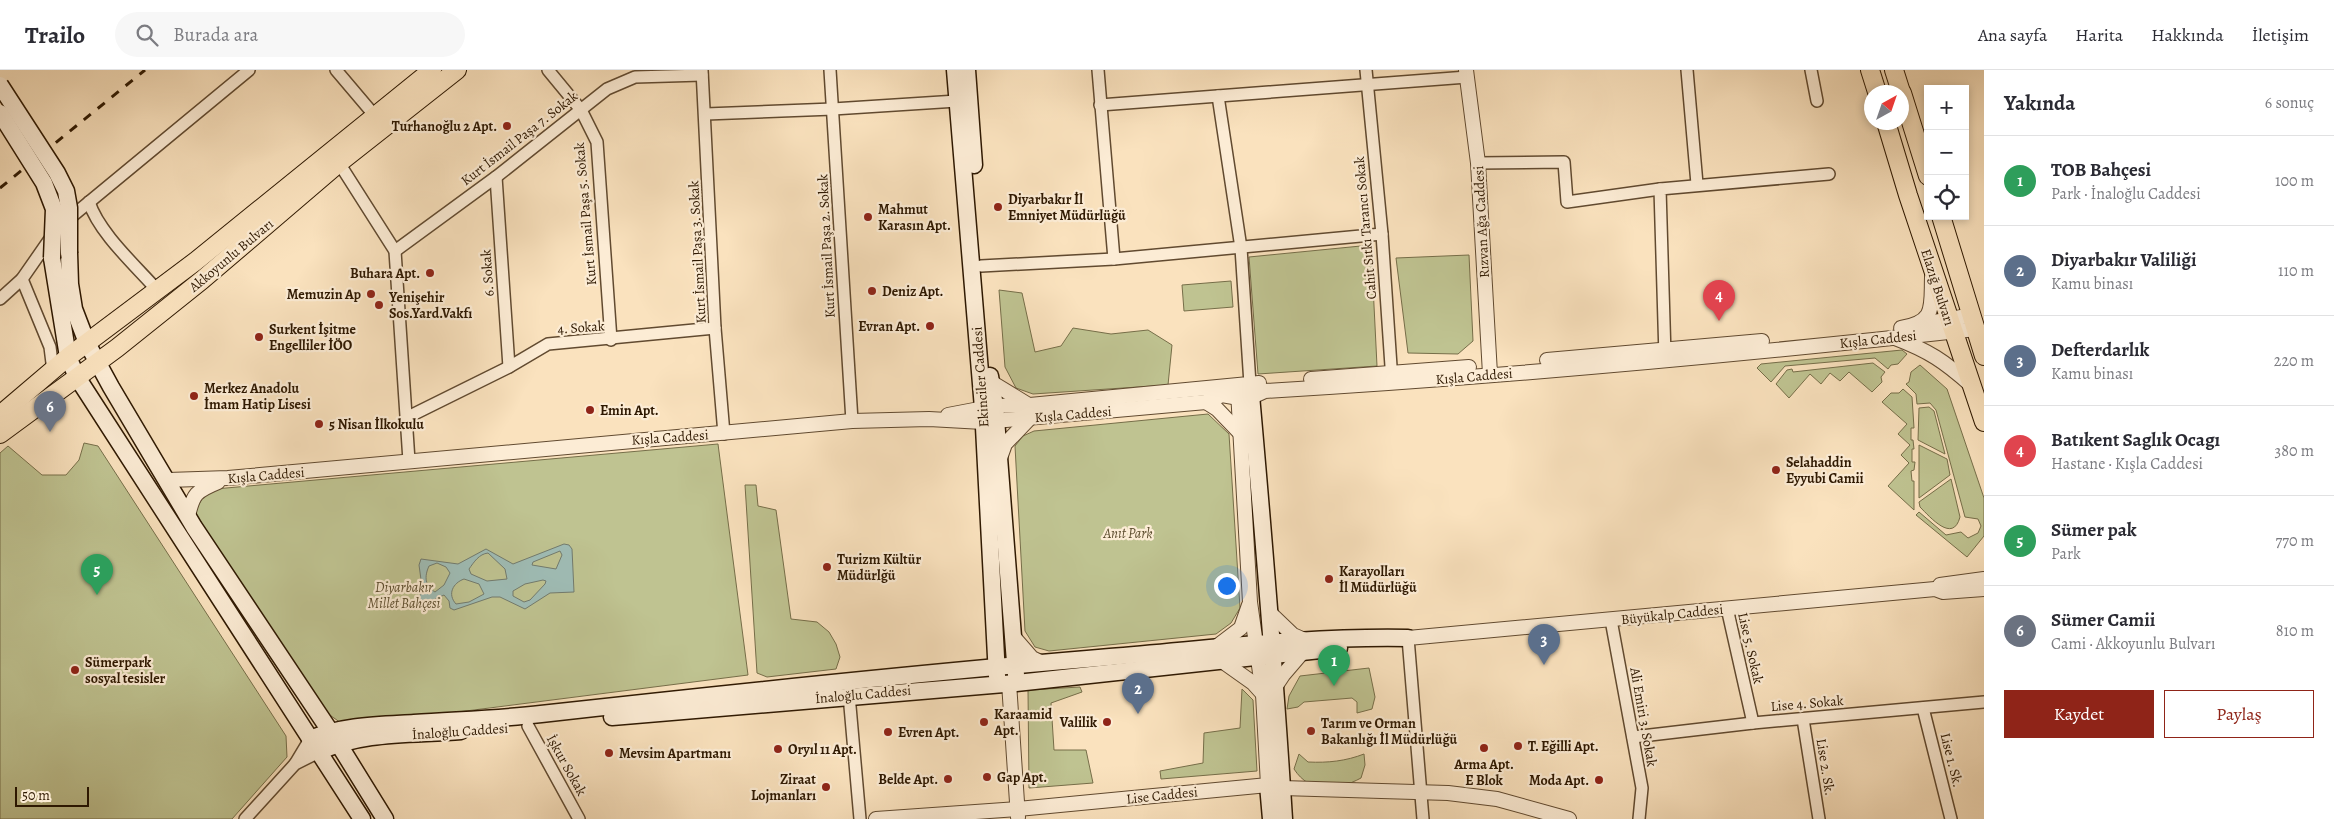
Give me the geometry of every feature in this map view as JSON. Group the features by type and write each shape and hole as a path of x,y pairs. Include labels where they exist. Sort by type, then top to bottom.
{"main road":[{"name":"Akkoyunlu Bulvarı","path":"0,415 54,371 68,357 196,261 432,70"},
{"name":"Akkoyunlu Bulvarı","path":"0,434 97,362 202,280 339,163 457,70"},
{"name":"Ekinciler Caddesi","path":"955,70 989,414 995,666 1008,683"},
{"name":"Ekinciler Caddesi","path":"967,70 991,382 989,414 998,462 1015,665 1008,683"},
{"path":"1870,70 1875,85"},
{"path":"1894,70 1899,85"},
{"path":"0,85 58,173 66,191 69,208 69,253 74,309 87,343 188,516 385,819"},
{"path":"0,113 44,182 54,209 52,258 68,357 77,377 362,819"},
{"path":"1909,118 1928,175"},
{"name":"Elazığ Bulvarı","path":"1889,130 1932,269 1984,422"},
{"name":"Elazığ Bulvarı","path":"1941,220 1984,356"},
{"path":"1245,391 1270,613 1265,649 1275,786 1284,819"},
{"path":"1218,655 1265,649 1304,647 1357,637 1408,638"},
{"name":"İnaloğlu Caddesi","path":"333,737 372,738 528,726 849,695 1008,683 1218,655"},
{"name":"İnaloğlu Caddesi","path":"315,746 366,725 522,717 995,666 1218,655"},
{"path":"1271,819 1275,786"}],"street":[{"path":"0,299 22,279 43,245 60,226 249,70"},
{"path":"336,70 375,116"},
{"name":"Kurt İsmail Paşa 5. Sokak","path":"548,70 581,110 597,142 611,340"},
{"name":"Kurt İsmail Paşa 2. Sokak","path":"830,70 852,421"},
{"path":"1098,70 1114,258"},
{"name":"Cahit Sıtkı Tarancı Sokak","path":"1366,70 1382,234 1392,378"},
{"path":"1687,70 1697,184"},
{"path":"1811,70 1816,102"},
{"name":"Kurt İsmail Paşa 7. Sokak","path":"395,251 496,177 606,89 635,77 702,72"},
{"name":"Kurt İsmail Paşa 3. Sokak","path":"702,72 706,114 715,328 724,434"},
{"path":"1100,105 1367,84 1466,73"},
{"name":"Rızvan Ağa Caddesi","path":"1466,73 1478,164 1489,370"},
{"path":"1218,96 1241,248 1245,391 1241,434 1250,602 1265,649"},
{"path":"706,114 833,110 958,101"},
{"path":"1478,164 1564,162 1567,202 1697,184 1829,174"},
{"path":"339,163 395,251 409,461"},
{"name":"6. Sokak","path":"496,177 509,367"},
{"path":"1660,189 1665,355 1918,325 1951,325"},
{"path":"89,202 93,213 110,236 157,290"},
{"path":"981,266 1241,248 1382,234"},
{"path":"1918,325 1928,316 1931,307 1932,269"},
{"path":"22,279 50,347 54,371"},
{"name":"Kışla Caddesi","path":"168,480 228,478 852,421 929,419 1206,402 1222,395 1245,391 1265,391 1392,378 1892,337 1974,322"},
{"name":"4. Sokak","path":"406,418 509,367 548,344 611,340 715,328"},
{"path":"1892,337 1925,350 1942,360 1971,385"},
{"path":"991,382 1030,412 1245,391"},
{"path":"1206,402 1217,409 1241,434"},
{"path":"998,462 1005,444 1030,412"},
{"path":"188,516 192,500 200,490 228,478"},
{"path":"1964,581 1984,572"},
{"name":"Büyükalp Caddesi","path":"1935,589 1942,584 1984,579"},
{"name":"Büyükalp Caddesi","path":"1408,638 1935,589 1943,592 1984,589"},
{"path":"1250,602 1241,628 1218,655 1253,683 1268,692 1304,647 1270,613"},
{"name":"Lise 5. Sokak","path":"1727,608 1753,723"},
{"name":"Ali Emiri 3. Sokak","path":"1612,620 1642,788 1639,819"},
{"path":"1012,635 1032,658 1043,663"},
{"path":"1408,638 1423,819"},
{"name":"Ekinciler Caddesi","path":"1008,683 1018,814"},
{"path":"849,695 860,819"},
{"name":"Lise 4. Sokak","path":"1633,737 1753,723 1984,702"},
{"name":"Lise 1. Sk.","path":"1923,708 1951,819"},
{"name":"Lise 2. Sk.","path":"1803,719 1819,819"},
{"name":"İşkur Sokak","path":"528,726 579,819"},
{"path":"295,764 315,746"},
{"path":"245,819 295,764 315,746"},
{"name":"Lise Caddesi","path":"876,819 1018,814 1275,786 1448,793 1497,799 1537,815 1570,819"}],"green space":[{"path":"1371,245 1377,366 1258,374 1249,257"},
{"path":"1469,255 1473,341 1458,354 1408,353 1396,258"},
{"path":"1231,281 1233,307 1184,311 1182,285"},
{"path":"999,290 1022,293 1035,352 1061,346 1073,328 1111,334 1148,330 1172,345 1168,385 1033,394 1016,388 1005,367"},
{"path":"1902,350 1907,354 1898,364 1891,365 1888,369 1875,358 1785,366 1771,382 1757,368 1761,364"},
{"path":"1873,363 1885,372 1881,377 1882,382 1872,392 1849,372 1840,381 1830,373 1821,384 1810,374 1789,398 1776,384 1787,370 1792,369 1793,372"},
{"path":"1920,365 1947,389 1984,498 1984,536 1967,557 1916,515 1919,512 1946,535 1961,532 1968,538 1978,533 1981,526 1978,519 1965,517 1936,410 1930,403 1917,404 1916,394 1906,384 1909,382 1911,372"},
{"path":"1903,389 1912,397 1914,428 1911,428 1911,440 1913,440 1914,449 1912,449 1912,462 1915,462 1914,470 1911,471 1912,481 1914,481 1914,510 1888,486 1909,463 1901,455 1910,445 1898,434 1907,424 1882,402 1891,393 1899,393"},
{"path":"1929,407 1934,411 1945,454 1918,440 1919,408"},
{"name":"Anıt Park","path":"1208,414 1229,434 1240,608 1231,623 1216,634 1049,651 1035,647 1025,631 1015,446 1023,436 1034,431"},
{"path":"84,443 98,446 286,736 287,757 232,819 0,819 0,453 8,446 42,475 66,475 79,460"},
{"name":"Diyarbakır Millet Bahçesi","path":"718,444 748,675 458,712 341,723 327,713 195,513 203,496 215,489"},
{"path":"1919,445 1947,459 1950,475 1919,498"},
{"path":"1951,479 1960,517 1957,525 1947,528 1929,517 1920,507 1919,502"},
{"path":"745,485 756,485 758,506 776,510 791,619 817,622 829,632 836,644 840,657 836,669 767,677 757,673"},
{"path":"1369,668 1375,697 1372,709 1357,713 1357,702 1352,698 1304,702 1298,707 1287,709 1289,696 1300,676"},
{"path":"1080,687 1082,692 1051,703 1054,750 1086,750 1093,783 1029,788 1028,690"},
{"path":"1242,689 1253,700 1257,771 1161,779 1160,771 1203,763 1204,733 1240,728"},
{"path":"1299,754 1308,762 1330,762 1364,754 1365,765 1361,778 1343,786 1324,788 1308,783 1294,769"}],"water":[{"path":"564,544 569,545 572,549 574,592 550,593 525,609 500,597 492,597 454,610 450,608 449,601 444,595 422,605 418,603 422,587 419,565 421,559 458,564 486,549 513,564","holes":["560,551 562,555 556,569 532,565 533,562","488,553 505,569 507,579 487,581 471,574 469,569 482,555","437,563 446,567 450,573 444,585 435,592 426,581 429,566","464,579 479,584 484,594 469,602 456,604 453,600 452,589","546,581 530,600 524,602 513,596 513,591 525,584"]}],"railway":[{"path":"0,188 145,70"}],"place":[{"name":"Turhanoğlu 2 Apt.","path":"507,126"},
{"name":"Diyarbakır İl Emniyet Müdürlüğü","path":"998,207"},
{"name":"Mahmut Karasın Apt.","path":"868,217"},
{"name":"Buhara Apt.","path":"430,273"},
{"name":"Deniz Apt.","path":"872,291"},
{"name":"Memuzin Ap","path":"371,294"},
{"name":"Yenişehir Sos.Yard.Vakfı","path":"379,305"},
{"name":"Batıkent Saglık Ocagı","path":"1719,321"},
{"name":"Evran Apt.","path":"930,326"},
{"name":"Surkent İşitme Engelliler İÖO","path":"259,337"},
{"name":"Merkez Anadolu İmam Hatip Lisesi","path":"194,396"},
{"name":"Emin Apt.","path":"590,410"},
{"name":"5 Nisan İlkokulu","path":"319,424"},
{"name":"Sümer Camii","path":"50,432"},
{"name":"Selahaddin Eyyubi Camii","path":"1776,470"},
{"name":"Turizm Kültür Müdürlğü","path":"827,567"},
{"name":"Karayolları İl Müdürlüğü","path":"1329,579"},
{"name":"Sümer pak","path":"97,595"},
{"name":"Defterdarlık","path":"1544,665"},
{"name":"Sümerpark sosyal tesisler","path":"75,670"},
{"name":"TOB Bahçesi","path":"1334,686"},
{"name":"Diyarbakır Valiliği","path":"1138,714"},
{"name":"Karaamid Apt.","path":"984,722"},
{"name":"Valilik","path":"1107,722"},
{"name":"Tarım ve Orman Bakanlığı İl Müdürlüğü","path":"1311,731"},
{"name":"Evren Apt.","path":"888,732"},
{"name":"T. Eğilli Apt.","path":"1518,746"},
{"name":"Arma Apt. E Blok","path":"1484,748"},
{"name":"Oryıl 11 Apt.","path":"778,749"},
{"name":"Mevsim Apartmanı","path":"609,753"},
{"name":"Gap Apt.","path":"987,777"},
{"name":"Belde Apt.","path":"948,779"},
{"name":"Moda Apt.","path":"1599,780"},
{"name":"Ziraat Lojmanları","path":"826,787"}]}
